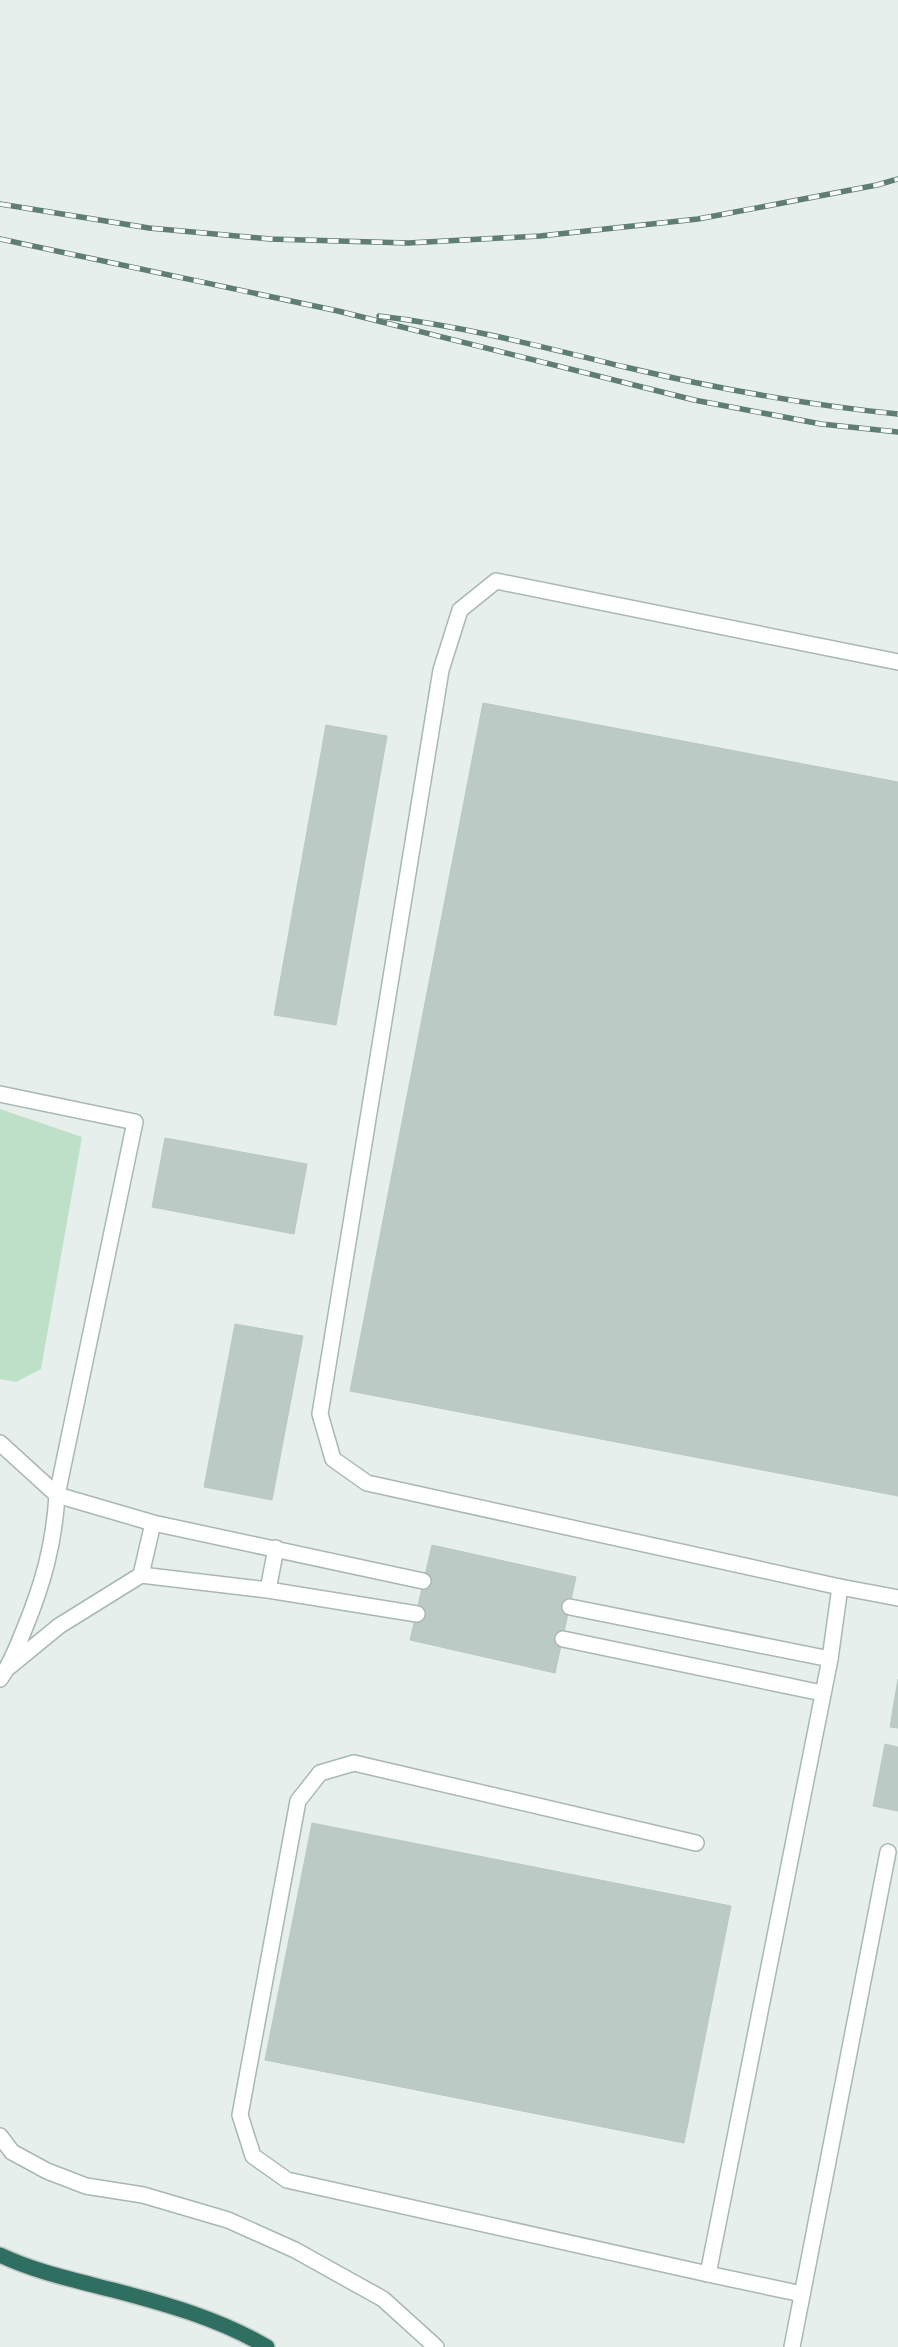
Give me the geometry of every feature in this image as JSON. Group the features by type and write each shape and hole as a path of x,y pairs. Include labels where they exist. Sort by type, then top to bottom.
{"highway":[{"path":"0,2255 27,2268 197,2315 267,2347"}],"lane":[{"path":"898,662 496,581 460,610 441,670 320,1414 333,1459 367,1482 840,1587 898,1598"},
{"path":"0,1094 135,1122 57,1495 55,1530 48,1562 35,1604 4,1673"},
{"path":"0,1443 57,1495 153,1523 423,1581"},
{"path":"141,1575 153,1523"},
{"path":"268,1590 276,1548"},
{"path":"4,1673 59,1626 141,1575 268,1590 417,1614"},
{"path":"708,2274 830,1659 840,1587"},
{"path":"570,1608 830,1659"},
{"path":"562,1639 822,1693"},
{"path":"696,1843 354,1763 320,1773 298,1801 240,2115 254,2156 287,2180 802,2294"},
{"path":"792,2347 888,1852"},
{"path":"0,2136 12,2152 86,2186 143,2195 228,2220 295,2250 382,2299 436,2347"}],"green space":[{"path":"0,1109 82,1137 41,1369 16,1382 0,1379"}],"building":[{"path":"483,703 898,782 898,1496 350,1391"},
{"path":"326,725 387,736 336,1025 274,1015"},
{"path":"165,1138 307,1164 294,1234 152,1207"},
{"path":"235,1324 303,1336 272,1500 204,1487"},
{"path":"432,1545 576,1577 555,1673 410,1640"},
{"path":"898,1679 898,1728 890,1727"},
{"path":"885,1744 898,1747 898,1811 873,1806"},
{"path":"312,1823 731,1906 684,2143 265,2060"}],"railway":[{"path":"0,204 149,228 270,239 408,243 540,236 698,219 877,185 898,179"},
{"path":"0,239 338,311 694,400 821,424 898,432"},
{"path":"379,316 472,331 726,389 829,406 898,414"}]}
